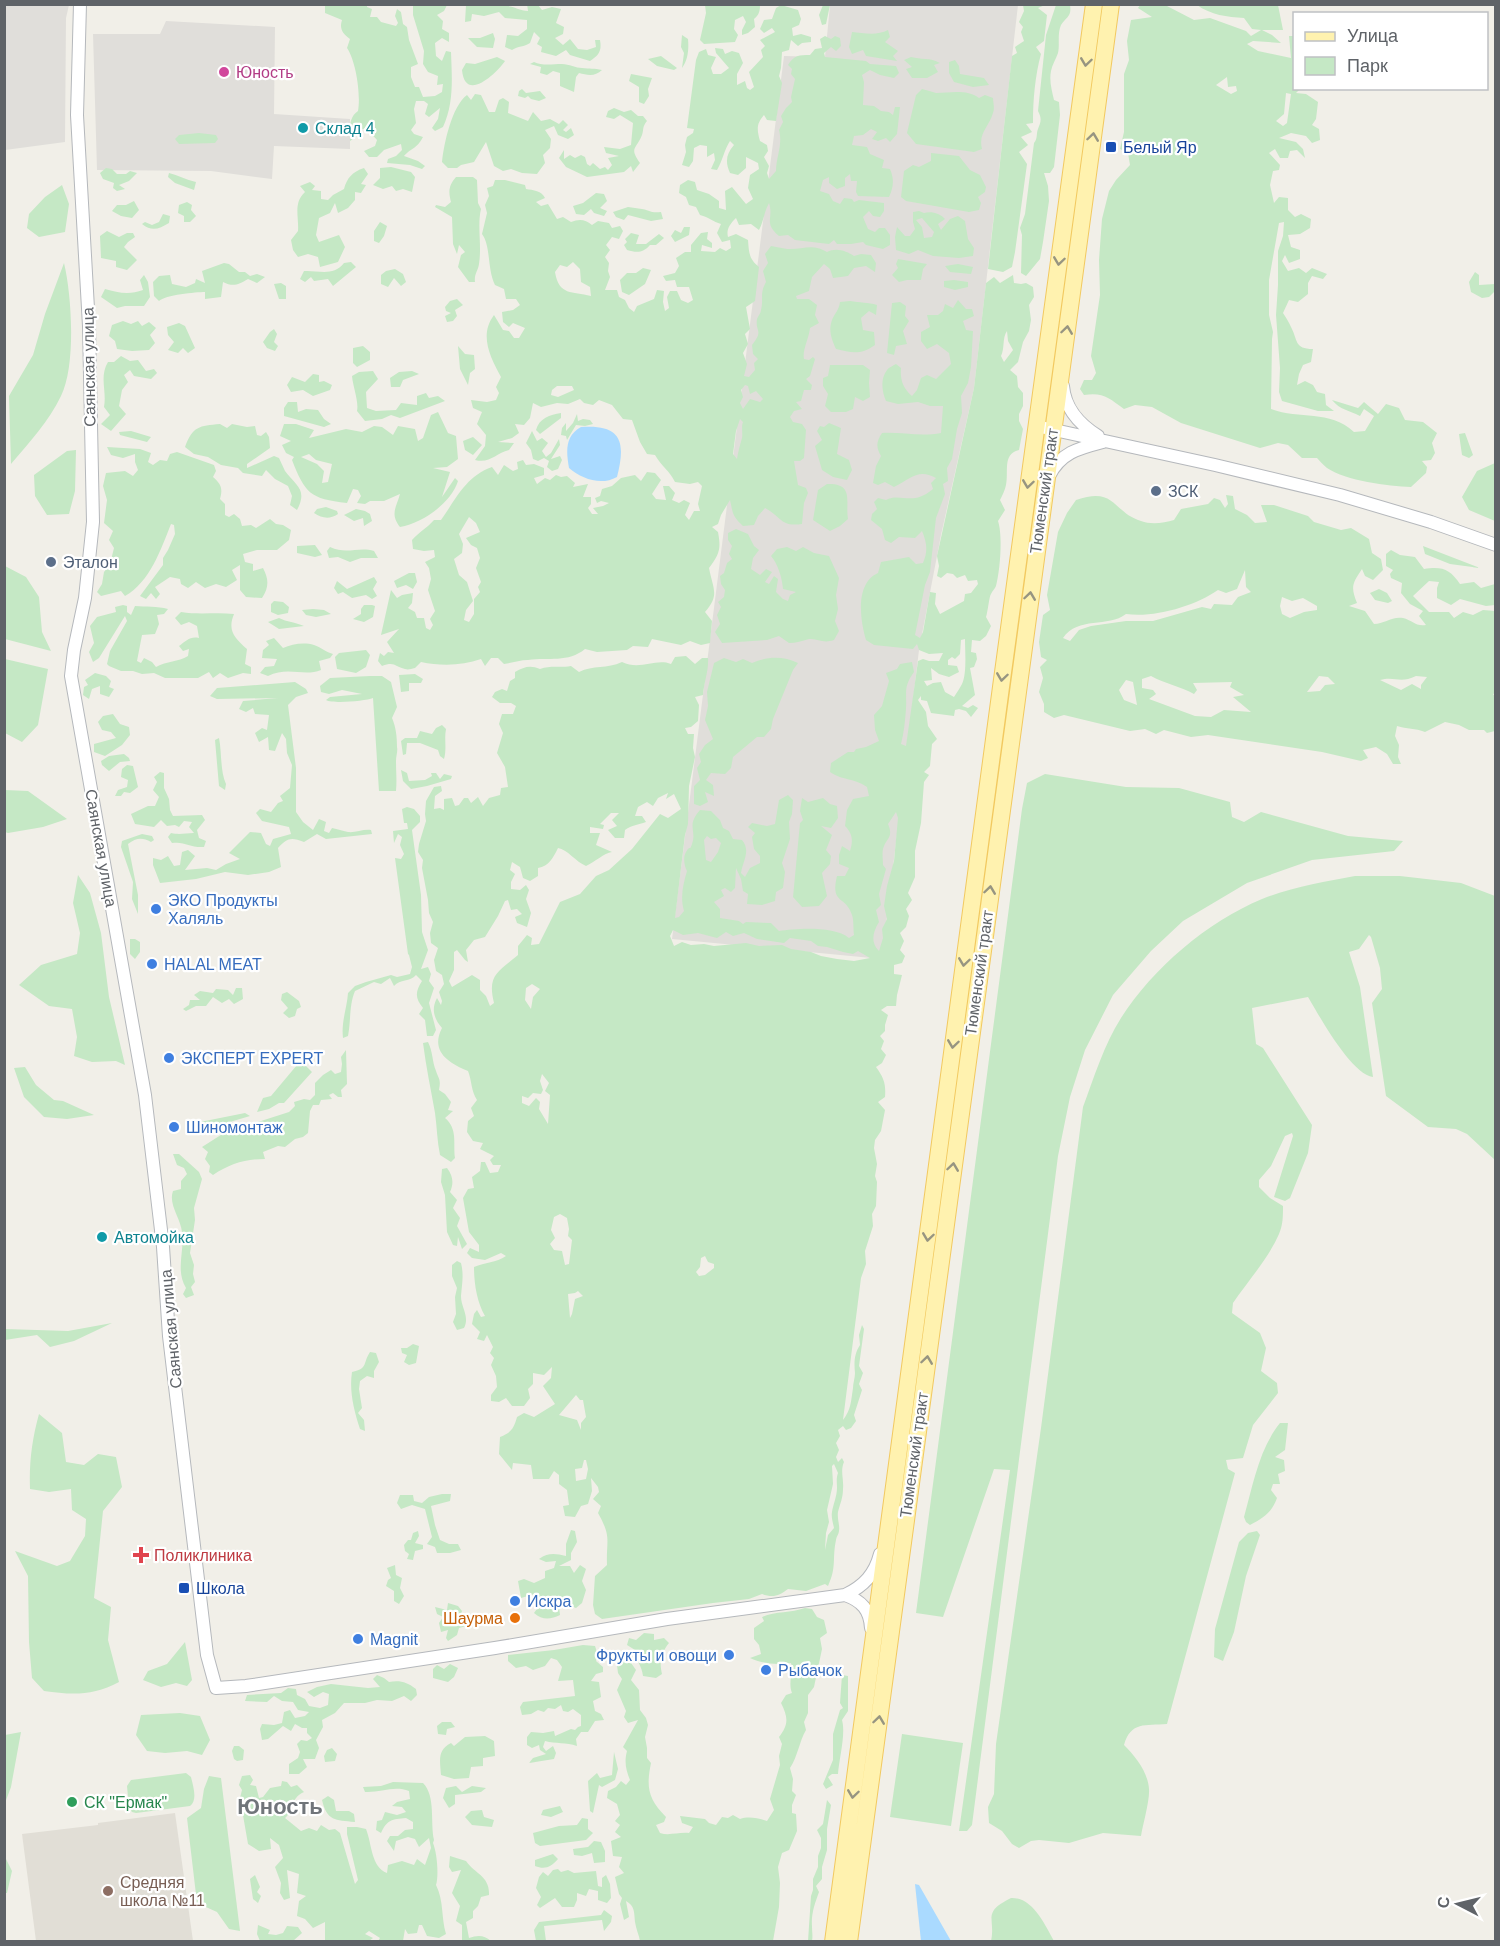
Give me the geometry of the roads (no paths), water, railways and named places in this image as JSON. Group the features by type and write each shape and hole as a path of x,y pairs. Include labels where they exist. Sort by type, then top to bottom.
{"main road":[{"name":"Тюменский тракт","path":"833,1941 1044,428 1094,4"},
{"name":"Тюменский тракт","path":"849,1941 1045,486 1044,428 1062,370 1111,4"}],"street":[{"name":"Саянская улица","path":"80,4 77,115 89,326 93,522 85,598 72,666 72,686 145,1095 163,1247 169,1336 207,1655 216,1688 246,1686 666,1619 845,1595"},
{"path":"1062,370 1064,394 1077,420 1107,441"},
{"path":"1044,428 1340,495 1431,522 1496,546"},
{"path":"1045,486 1053,470 1069,452 1107,441"},
{"path":"845,1595 867,1581 876,1568 892,1506"},
{"path":"845,1595 861,1602 869,1613 872,1653"}],"water":[{"path":"581,427 605,429 613,432 618,438 621,454 617,477 605,481 592,480 569,468 567,456 569,439"},
{"path":"915,1884 919,1885 951,1941 921,1941"}],"place":[{"name":"Юность","path":"224,72"},
{"name":"Склад 4","path":"303,128"},
{"name":"Белый Яр","path":"1111,147"},
{"name":"ЗСК","path":"1156,491"},
{"name":"Эталон","path":"51,562"},
{"name":"ЭКО Продукты Халяль","path":"156,909"},
{"name":"HALAL MEAT","path":"152,964"},
{"name":"ЭКСПЕРТ EXPERT","path":"169,1058"},
{"name":"Шиномонтаж","path":"174,1127"},
{"name":"Автомойка","path":"102,1237"},
{"name":"Поликлиника","path":"141,1555"},
{"name":"Школа","path":"184,1588"},
{"name":"Искра","path":"515,1601"},
{"name":"Шаурма","path":"515,1618"},
{"name":"Magnit","path":"358,1639"},
{"name":"Фрукты и овощи","path":"729,1655"},
{"name":"Рыбачок","path":"766,1670"},
{"name":"СК \"Ермак\"","path":"72,1802"},
{"name":"Средняя школа №11","path":"108,1891"}],"district":[{"name":"Юность","path":"280,1806"}]}
